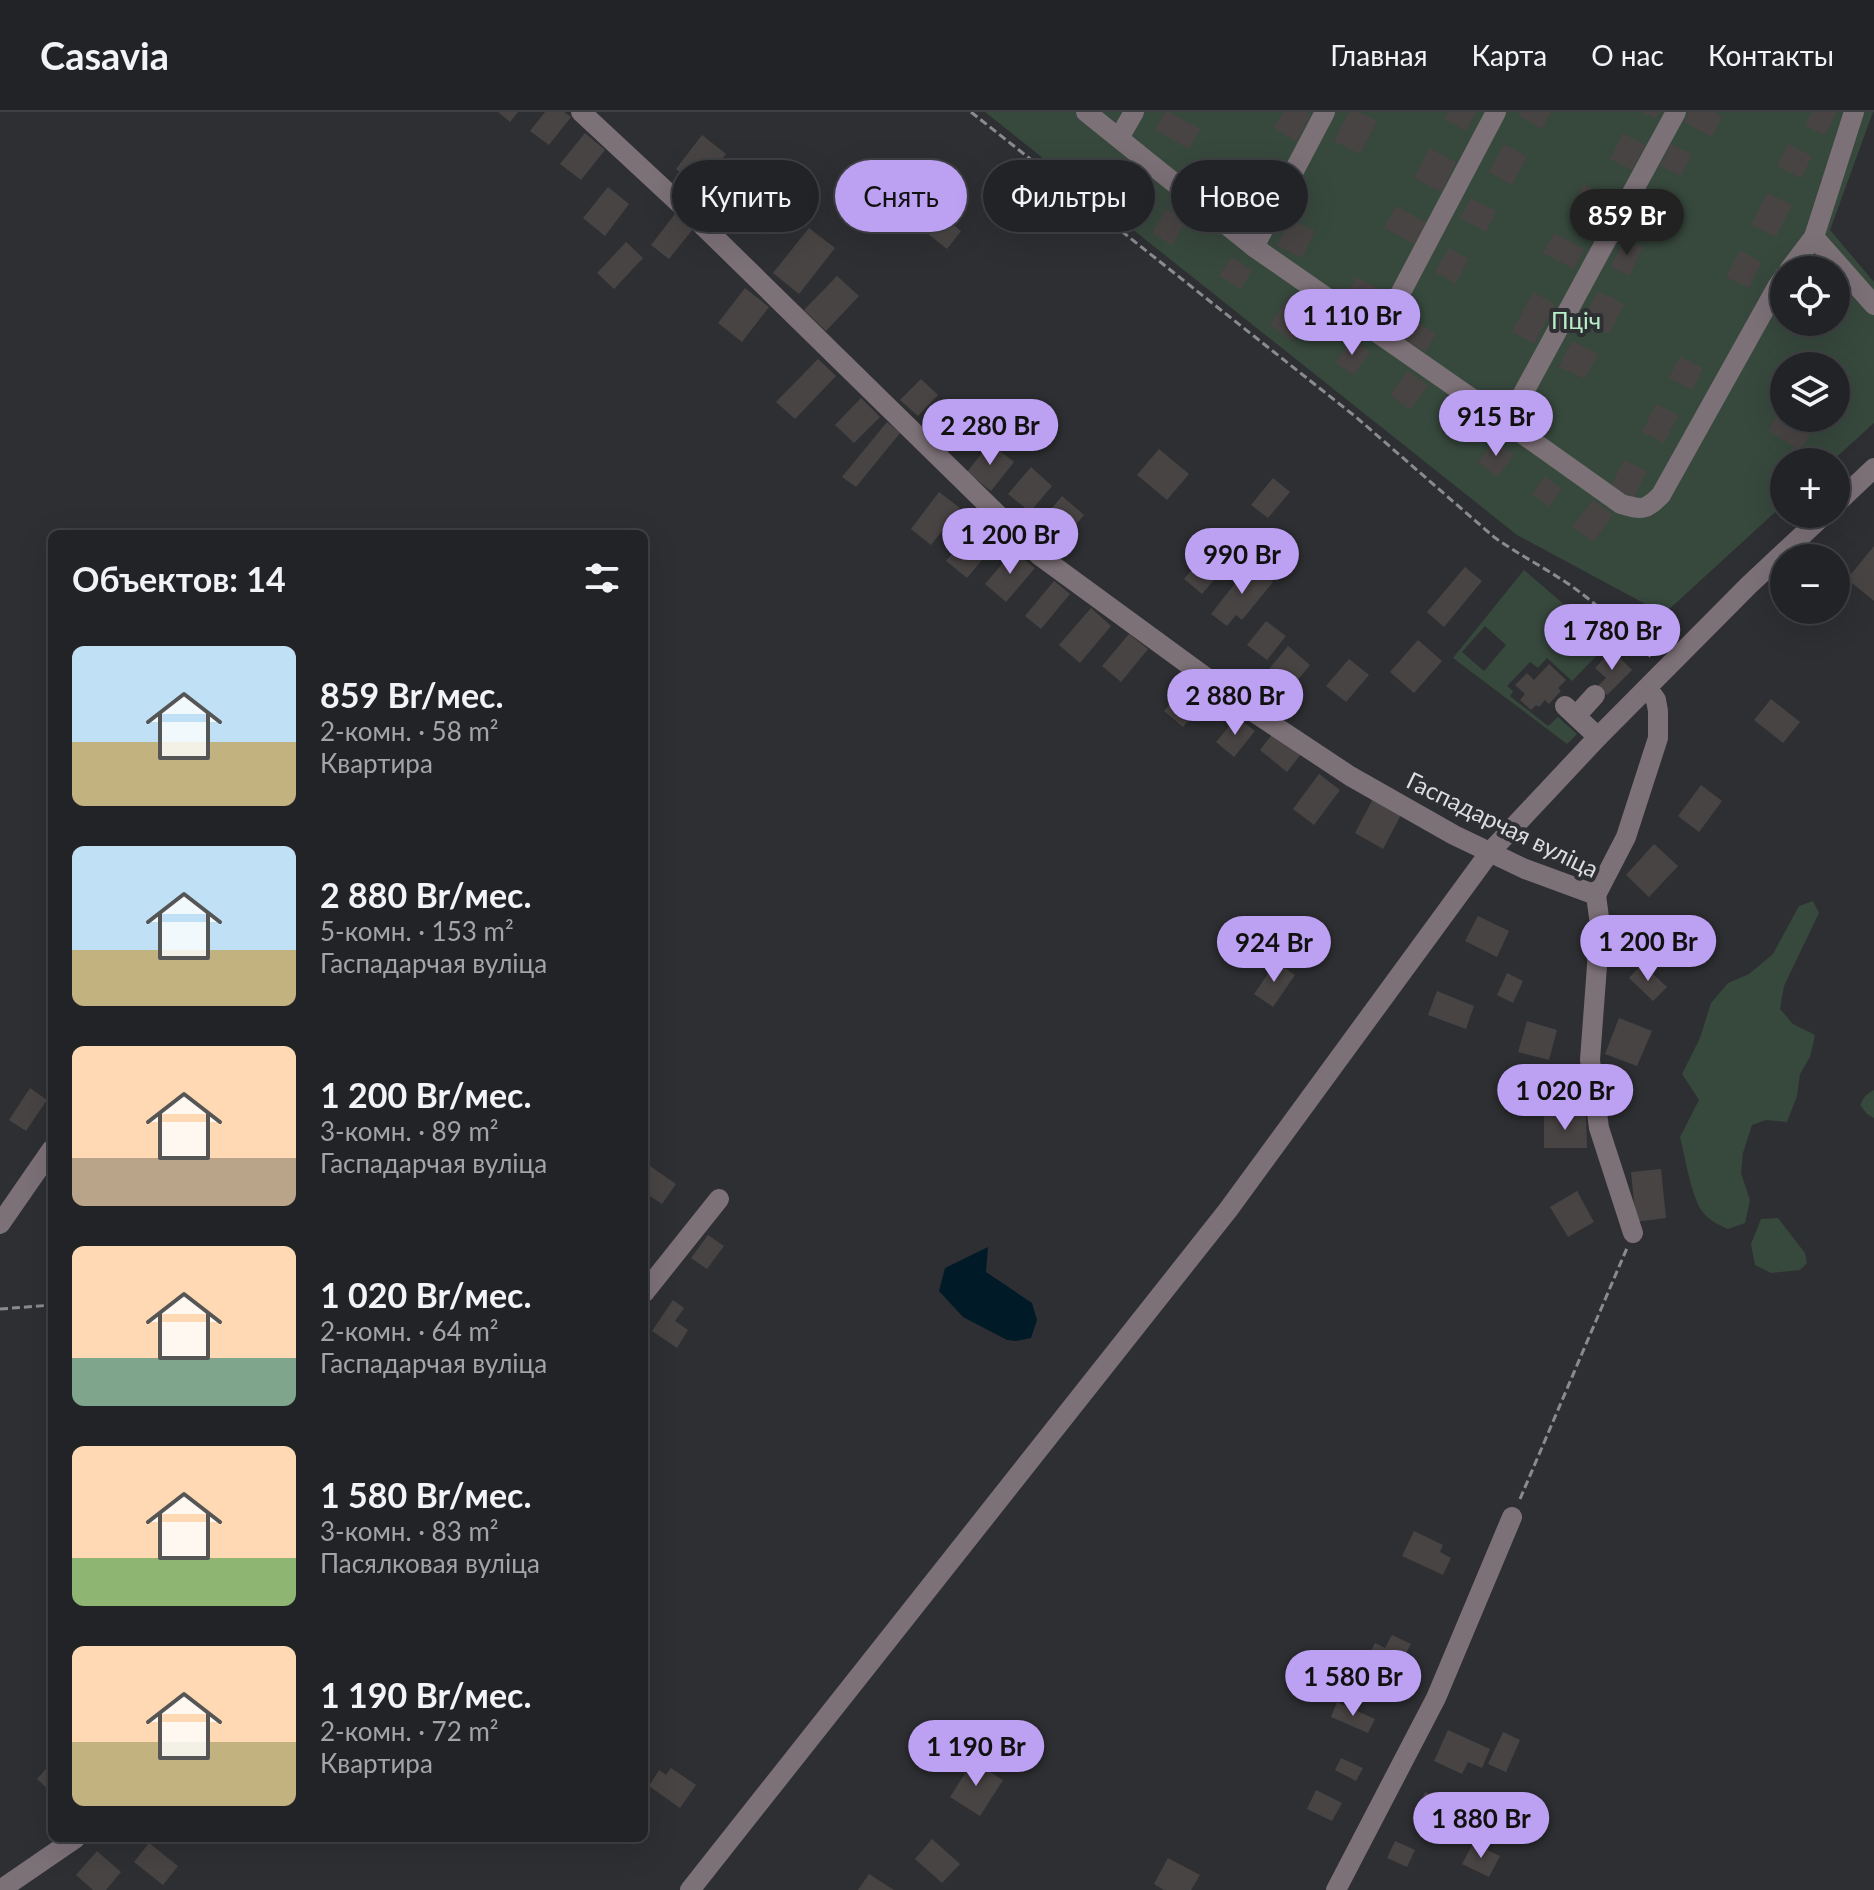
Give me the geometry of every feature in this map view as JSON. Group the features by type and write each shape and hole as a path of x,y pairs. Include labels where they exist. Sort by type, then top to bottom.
{"street":[{"name":"Гаспадарчая вуліца","path":"581,112 706,229 1040,556 1252,711 1338,768 1454,835 1525,869 1596,895 1600,925 1590,1060 1599,1128 1633,1233"},
{"path":"1086,112 1254,247 1621,504 1641,510 1651,506 1661,495 1770,300"},
{"path":"1119,138 1134,112"},
{"path":"1254,247 1325,112"},
{"path":"1379,334 1496,112"},
{"path":"1507,423 1676,112"},
{"path":"1800,256 1814,237 1854,112"},
{"path":"1814,237 1874,305"},
{"path":"1850,491 1874,468"},
{"path":"690,1890 1228,1210 1490,852 1598,737 1810,528"},
{"path":"1596,895 1626,837 1658,738 1656,700 1648,689"},
{"path":"1595,695 1571,711 1598,737"},
{"path":"0,1224 48,1155"},
{"path":"648,1288 719,1199"},
{"path":"1336,1890 1436,1698 1512,1517"},
{"path":"0,1890 70,1842"}],"path":[{"path":"971,112 1356,417 1494,537 1594,603 1665,670"},
{"path":"1512,1517 1633,1233"},
{"path":"0,1309 48,1305"}],"green space":[{"name":"Пціч","path":"985,112 1873,112 1830,230 1874,282 1874,423 1846,448 1770,448 1770,517 1664,614 1517,535 1136,232 1155,232 1155,160 1045,160"},
{"path":"1524,570 1609,643 1572,681 1547,658 1538,668 1530,662 1507,686 1513,691 1510,696 1548,726 1558,717 1577,734 1567,744 1453,658","holes":["1485,626 1506,645 1484,671 1462,652"]},
{"path":"1813,901 1819,913 1784,986 1780,1009 1793,1024 1815,1035 1810,1057 1800,1074 1797,1096 1787,1122 1766,1120 1752,1125 1743,1153 1741,1173 1750,1200 1745,1223 1728,1229 1704,1214 1692,1186 1680,1137 1699,1100 1682,1074 1700,1038 1711,1003 1728,983 1749,974 1773,954 1799,906"},
{"path":"1874,1091 1874,1118 1860,1105"},
{"path":"1778,1218 1805,1253 1807,1263 1800,1270 1771,1273 1755,1265 1751,1244 1761,1219"}],"water":[{"path":"988,1247 986,1272 1032,1303 1037,1320 1031,1338 1007,1340 963,1317 939,1291 945,1268"}],"building":[{"path":"498,112 518,112 510,122"},
{"path":"545,112 564,112 571,117 549,145 530,131"},
{"path":"1165,112 1200,129 1189,149 1155,130"},
{"path":"1283,112 1311,115 1296,141 1274,128"},
{"path":"1349,112 1359,112 1377,121 1360,154 1334,141"},
{"path":"1448,112 1476,112 1466,131 1444,119"},
{"path":"1521,112 1551,112 1542,129 1519,116"},
{"path":"1642,112 1660,112 1656,119"},
{"path":"1689,112 1715,112 1722,116 1712,137 1684,122"},
{"path":"1812,112 1837,112 1825,135 1805,126"},
{"path":"585,133 605,150 581,180 560,164"},
{"path":"1623,133 1645,145 1632,170 1610,159"},
{"path":"702,135 726,154 721,160 683,160"},
{"path":"1504,144 1527,157 1512,185 1489,172"},
{"path":"1671,144 1692,154 1681,176 1660,166"},
{"path":"1788,144 1812,156 1801,178 1777,166"},
{"path":"1429,148 1456,162 1441,192 1414,178"},
{"path":"1584,184 1612,199 1603,216 1575,201"},
{"path":"608,187 629,204 605,236 583,218"},
{"path":"1648,190 1672,202 1660,227 1636,215"},
{"path":"1767,193 1792,205 1776,237 1751,225"},
{"path":"1471,198 1496,211 1486,232 1460,218"},
{"path":"1396,206 1426,222 1414,244 1384,228"},
{"path":"1166,209 1171,212 1171,232 1180,232 1172,245 1152,233"},
{"path":"672,218 672,232 691,232 669,259 651,245"},
{"path":"1308,228 1315,231 1302,258 1277,246 1284,232 1308,232"},
{"path":"806,232 814,232 835,248 799,294 773,273"},
{"path":"928,232 960,232 947,249"},
{"path":"1554,233 1584,249 1574,269 1543,253"},
{"path":"1625,238 1643,247 1629,276 1611,267"},
{"path":"626,242 643,258 614,289 597,273"},
{"path":"1449,248 1469,259 1455,284 1435,272"},
{"path":"1740,250 1762,262 1749,288 1726,277"},
{"path":"1231,257 1252,270 1241,289 1219,276"},
{"path":"837,276 859,296 826,331 804,310"},
{"path":"1356,277 1385,292 1374,312 1346,297"},
{"path":"745,288 769,307 742,342 718,323"},
{"path":"1598,291 1624,304 1609,334 1583,321"},
{"path":"1533,292 1555,304 1534,344 1512,332"},
{"path":"1290,295 1313,310 1292,341 1270,325"},
{"path":"1411,319 1436,334 1425,352 1400,337"},
{"path":"1351,339 1370,352 1354,375 1335,363"},
{"path":"1572,341 1598,354 1585,379 1559,367"},
{"path":"1680,356 1703,368 1692,390 1669,378"},
{"path":"818,359 836,376 795,419 776,402"},
{"path":"1408,371 1428,385 1410,410 1390,395"},
{"path":"921,379 938,395 918,416 900,400"},
{"path":"861,398 880,417 854,443 835,425"},
{"path":"961,403 979,416 955,446 938,433"},
{"path":"1656,404 1678,415 1664,443 1642,432"},
{"path":"887,422 900,433 856,487 842,477"},
{"path":"1771,432 1812,432 1802,448 1795,448"},
{"path":"1494,440 1514,455 1497,477 1478,462"},
{"path":"990,443 1014,462 991,491 967,472"},
{"path":"1159,449 1189,474 1167,500 1137,475"},
{"path":"1624,460 1647,471 1634,498 1611,486"},
{"path":"1031,467 1052,486 1030,512 1008,494"},
{"path":"1545,476 1562,489 1549,507 1532,494"},
{"path":"1273,478 1290,492 1268,518 1251,505"},
{"path":"939,492 960,508 931,545 911,529"},
{"path":"1062,496 1084,515 1057,547 1035,529"},
{"path":"1593,500 1613,515 1593,542 1572,527"},
{"path":"981,519 1002,536 967,578 946,561"},
{"path":"1874,546 1874,601 1850,581 1850,575"},
{"path":"1013,551 1035,568 1006,602 985,584"},
{"path":"1207,552 1225,567 1202,594 1184,579"},
{"path":"1250,564 1273,582 1242,620 1236,615 1227,626 1211,614"},
{"path":"1465,567 1482,581 1444,627 1427,612"},
{"path":"1054,581 1070,594 1041,629 1025,616"},
{"path":"1091,608 1111,626 1080,663 1059,645"},
{"path":"1266,621 1286,636 1267,660 1247,645"},
{"path":"1129,634 1148,649 1121,682 1102,666"},
{"path":"1418,640 1442,661 1414,693 1390,672"},
{"path":"1288,646 1310,665 1282,699 1260,680"},
{"path":"1612,650 1632,670 1607,695 1598,686 1606,678 1595,668"},
{"path":"1349,659 1369,675 1346,702 1326,686"},
{"path":"1549,664 1566,680 1549,704 1545,700 1531,710 1520,700 1525,694 1515,685 1527,673 1534,680"},
{"path":"1190,681 1209,697 1183,727 1164,711"},
{"path":"1771,699 1800,722 1783,743 1754,720"},
{"path":"1237,717 1255,731 1234,757 1216,742"},
{"path":"1274,732 1301,754 1287,772 1260,750"},
{"path":"1319,774 1340,790 1314,825 1293,809"},
{"path":"1701,785 1722,801 1699,832 1678,816"},
{"path":"1374,797 1402,813 1383,849 1355,833"},
{"path":"1654,844 1678,866 1649,897 1626,875"},
{"path":"1478,916 1509,931 1497,957 1465,941"},
{"path":"1276,962 1295,975 1273,1007 1254,994"},
{"path":"1642,964 1667,987 1653,1001 1629,978"},
{"path":"1507,973 1523,981 1513,1003 1497,995"},
{"path":"1437,991 1474,1006 1466,1029 1428,1015"},
{"path":"1619,1018 1652,1031 1637,1066 1605,1054"},
{"path":"1527,1021 1557,1030 1549,1060 1518,1052"},
{"path":"30,1088 47,1100 26,1131 9,1120"},
{"path":"1544,1116 1586,1116 1587,1148 1544,1148"},
{"path":"650,1166 676,1184 662,1204 648,1195"},
{"path":"1661,1169 1666,1218 1636,1222 1631,1172"},
{"path":"1577,1191 1594,1222 1568,1237 1550,1207"},
{"path":"708,1235 724,1246 707,1269 691,1258"},
{"path":"673,1300 684,1308 675,1321 688,1330 677,1348 652,1331"},
{"path":"1414,1531 1443,1545 1440,1552 1451,1558 1443,1575 1402,1556"},
{"path":"1392,1635 1411,1644 1404,1657 1412,1661 1404,1677 1367,1659 1375,1643 1385,1648"},
{"path":"1337,1702 1375,1719 1368,1733 1331,1717"},
{"path":"1448,1730 1490,1749 1482,1768 1468,1762 1462,1774 1434,1761"},
{"path":"1503,1732 1520,1740 1506,1772 1488,1764"},
{"path":"1341,1758 1363,1768 1356,1781 1335,1770"},
{"path":"973,1761 1003,1780 980,1816 950,1797"},
{"path":"48,1767 48,1789 37,1779"},
{"path":"671,1768 696,1785 680,1808 649,1786 659,1770 666,1775"},
{"path":"1316,1790 1342,1803 1332,1821 1307,1809"},
{"path":"1425,1792 1446,1801 1433,1829 1412,1819"},
{"path":"932,1839 960,1864 942,1883 915,1859"},
{"path":"1395,1841 1415,1850 1407,1867 1387,1858"},
{"path":"149,1843 178,1866 163,1885 134,1862"},
{"path":"1473,1843 1500,1856 1489,1877 1462,1864"},
{"path":"97,1851 121,1872 106,1890 93,1890 76,1875"},
{"path":"1168,1858 1200,1875 1191,1890 1164,1890 1154,1884"},
{"path":"869,1874 894,1890 858,1890"}]}
